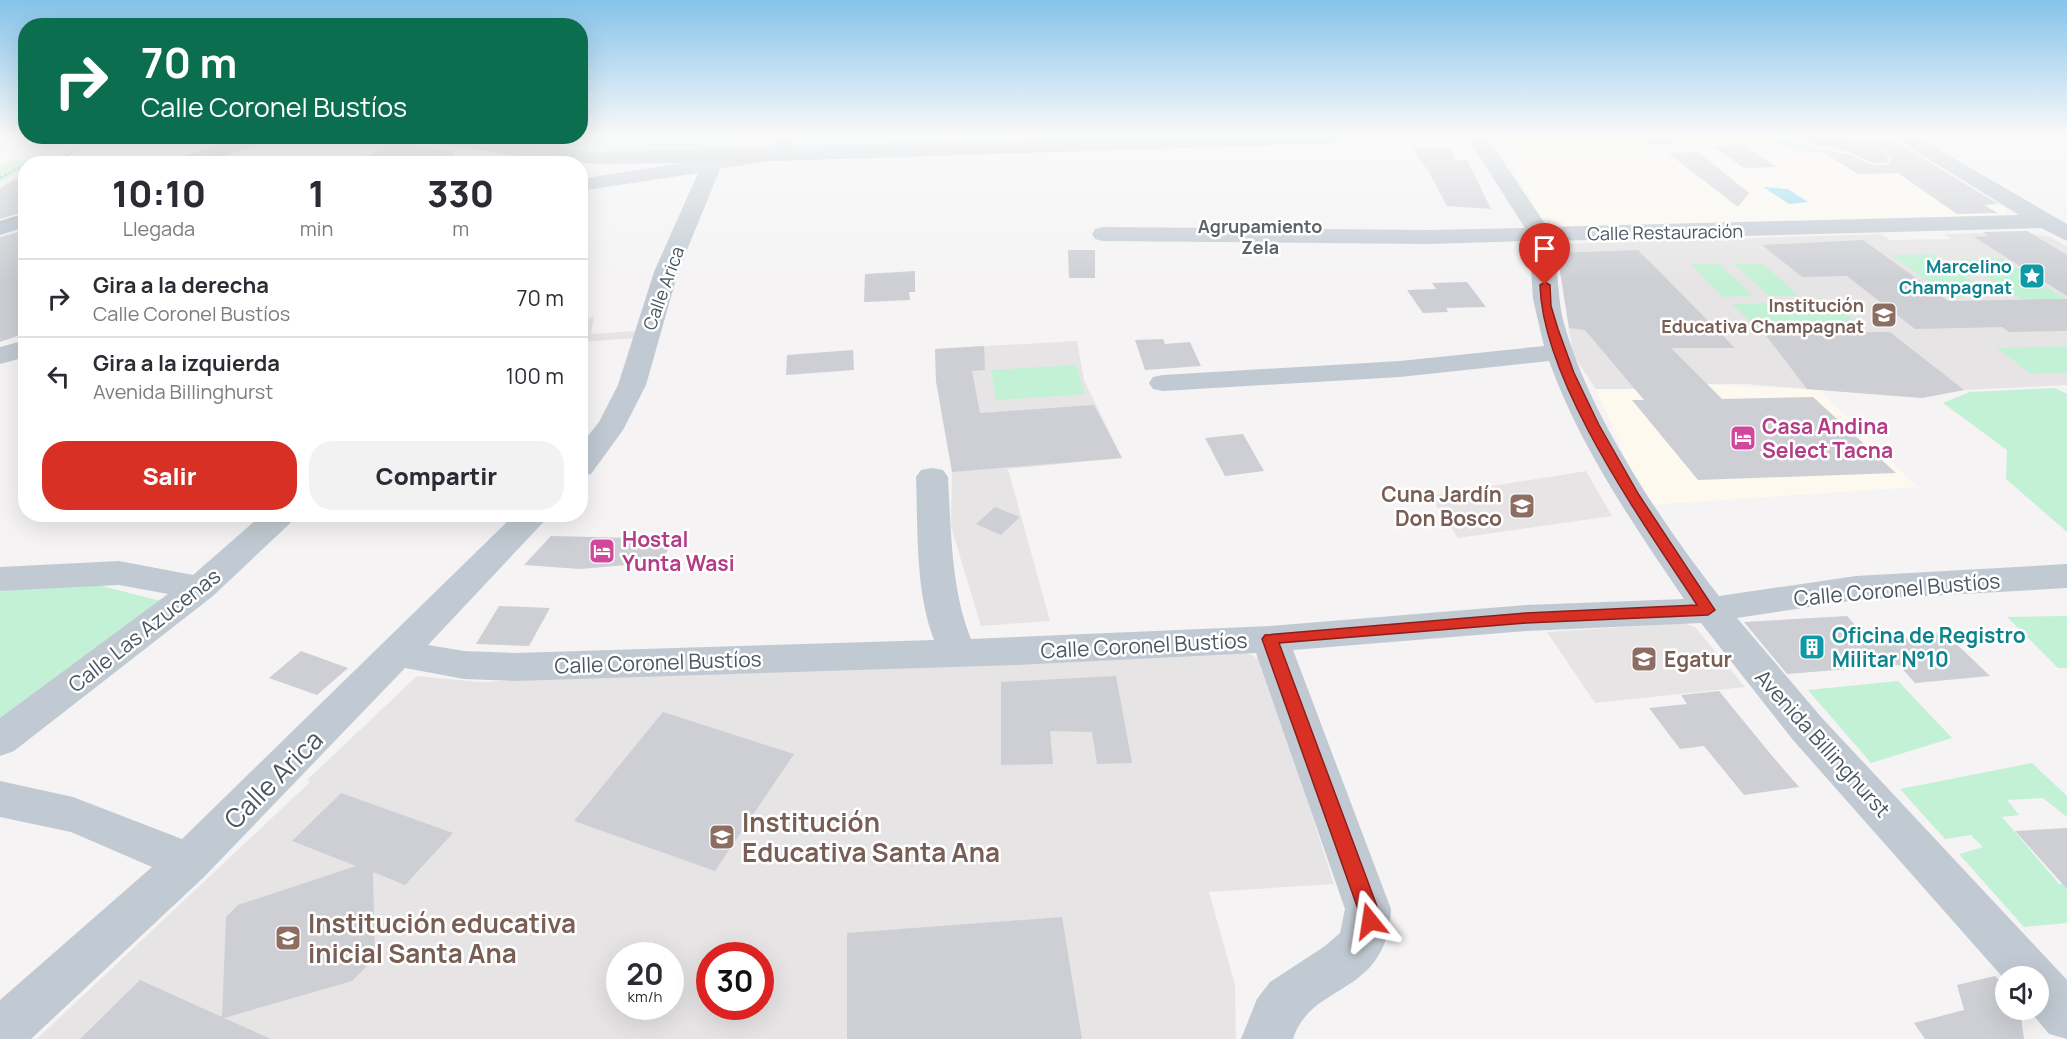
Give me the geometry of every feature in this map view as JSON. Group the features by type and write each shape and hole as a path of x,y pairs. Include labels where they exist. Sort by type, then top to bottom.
{"main road":[{"path":"0,228 18,222"}],"street":[{"name":"Calle Arica","path":"588,457 613,424 632,386 666,272 703,185"},
{"name":"Avenida Billinghurst","path":"1508,185 1540,235 1546,306 1560,352 1578,394 1611,459 1708,610 1779,696 2024,966"},
{"path":"1988,185 2067,234"},
{"path":"2024,206 2067,209"},
{"name":"Calle Restauración","path":"1103,234 1201,233 1429,237 2046,221"},
{"path":"0,356 18,350"},
{"path":"1164,383 1400,369 1560,352"},
{"path":"933,477 934,529 949,634 958,652"},
{"name":"Calle Las Azucenas","path":"0,740 200,588 275,522"},
{"name":"Calle Arica","path":"0,1033 188,863 527,522"},
{"path":"0,579 59,574 119,573 200,588"},
{"name":"Calle Coronel Bustíos","path":"399,653 464,665 515,667 958,652 1013,637 1270,639 1526,618 1708,610 1856,588 2067,576"},
{"path":"1268,1039 1278,1009 1290,996 1349,958 1361,947 1370,921 1368,909 1270,639"},
{"path":"0,799 54,809 116,828 188,863"},
{"path":"2049,996 2067,1017"}],"shaded area":[{"path":"1523,185 1967,185 2007,210 2006,215 1556,226 1544,223"},
{"name":"Institución Educativa Champagnat","path":"2024,232 2051,237 2067,247 2067,385 1964,390 1922,398 1746,384 1696,384 1661,389 1596,389 1573,355 1559,264 1553,253 1555,244 1881,234 1890,240 1951,239 1945,234"},
{"path":"588,317 594,317 591,334 637,331 635,338 588,341"},
{"path":"1077,341 1084,380 1122,458 1008,469 1050,621 981,626 951,527 952,472 936,381 935,349"},
{"name":"Casa Andina Select Tacna","path":"1696,384 1820,390 1918,487 1646,505 1596,389 1661,389"},
{"name":"Cuna Jardín Don Bosco","path":"1586,471 1612,516 1458,538 1430,496"},
{"name":"Egatur","path":"1684,623 1695,627 1745,687 1595,703 1547,632"},
{"name":"Institución Educativa Santa Ana","path":"1248,653 1262,661 1334,884 1209,892 1235,985 1236,1039 37,1039 310,782 307,780 417,676 479,682"}],"green space":[{"path":"1932,254 1994,296 1950,297 1891,255"},
{"path":"2001,258 2067,300 2024,301 1960,259"},
{"path":"1690,264 1719,264 1753,296 1723,297"},
{"path":"1734,264 1763,264 1799,296 1769,296"},
{"path":"1834,303 1862,327 1757,328 1732,304"},
{"path":"2067,346 2067,373 2032,374 1996,348"},
{"path":"1076,365 1085,394 996,400 991,370"},
{"path":"2055,388 2067,394 2067,532 2006,479 2007,450 1943,403 1970,392"},
{"path":"86,582 165,602 0,722 0,591"},
{"path":"2067,616 2067,668 2058,668 2007,617"},
{"path":"1898,681 1952,738 1871,763 1808,690"},
{"path":"2032,763 2067,796 2067,817 2043,798 2007,800 2019,815 2002,817 2059,884 2067,884 2067,923 2024,927 1959,854 1983,847 1971,835 1945,839 1900,789"}],"water":[{"path":"1763,187 1788,189 1808,202 1789,204"}],"building":[{"path":"4,185 18,185 18,213 0,219 0,188"},
{"path":"1436,185 1479,185 1491,209 1447,206"},
{"path":"1710,185 1740,185 1749,193 1738,207"},
{"path":"1916,185 1968,185 1998,204 1984,205 1998,213 1957,214"},
{"path":"2027,231 2067,255 2067,296 1974,237 1989,236 1983,232"},
{"path":"18,232 18,336 0,342 0,237"},
{"path":"1863,240 1948,301 2067,299 2067,331 2009,332 2002,327 1915,329 1847,276 1802,277 1762,245"},
{"path":"1068,250 1095,250 1095,278 1069,278"},
{"path":"1638,250 1735,348 1671,348 1722,399 1813,397 1896,473 1698,480 1632,400 1644,400 1585,330 1569,328 1557,253"},
{"path":"915,271 915,292 909,292 910,300 864,302 865,274"},
{"path":"1467,282 1486,307 1446,308 1448,312 1423,313 1407,290 1436,289 1432,283"},
{"path":"1890,332 1964,390 1922,398 1807,389 1764,333"},
{"path":"1163,339 1165,344 1190,342 1201,366 1145,370 1135,340"},
{"path":"984,346 985,370 972,371 980,413 1094,405 1122,458 952,472 936,381 935,349"},
{"path":"853,350 854,370 786,375 787,355"},
{"path":"1243,434 1264,471 1225,476 1205,438"},
{"path":"995,507 1020,517 1001,535 976,524"},
{"name":"Hostal Yunta Wasi","path":"551,536 674,539 661,562 580,569 524,565"},
{"path":"499,606 550,608 529,646 476,644"},
{"name":"Oficina de Registro Militar N°10","path":"1847,616 1870,641 1946,634 1990,676 1915,683 1899,665 1787,674 1744,622"},
{"path":"301,651 348,668 317,695 269,678"},
{"path":"1116,676 1132,763 1097,764 1092,732 1050,731 1053,764 1001,765 1001,682"},
{"path":"1719,691 1799,787 1744,795 1704,746 1680,749 1649,708 1687,704 1681,695"},
{"path":"663,712 794,754 715,871 574,821"},
{"path":"341,793 453,833 405,885 373,872 375,958 352,981 224,1018 271,1039 80,1039 140,980 222,1017 226,917 238,905 356,866 292,841"},
{"path":"2067,828 2067,889 2015,831"},
{"path":"1062,917 1082,1039 847,1039 847,933"},
{"path":"1995,976 1995,1020 2021,1020 2024,1039 1925,1039 1914,1023 1964,1010 1957,985"}],"railway":[{"path":"0,223 18,217"}],"place":[{"name":"Marcelino Champagnat","path":"2032,276"},
{"name":"Institución Educativa Champagnat","path":"1884,315"},
{"name":"Casa Andina Select Tacna","path":"1743,438"},
{"name":"Cuna Jardín Don Bosco","path":"1522,506"},
{"name":"Hostal Yunta Wasi","path":"602,551"},
{"name":"Oficina de Registro Militar N°10","path":"1812,647"},
{"name":"Egatur","path":"1644,659"},
{"name":"Institución Educativa Santa Ana","path":"722,837"},
{"name":"Institución educativa inicial Santa Ana","path":"288,938"}],"district":[{"name":"Agrupamiento Zela","path":"1260,236"}],"route":[{"path":"1370,921 1368,909 1270,639 1526,618 1708,610 1632,495 1593,425 1568,373 1552,329 1546,306 1545,285"}]}
